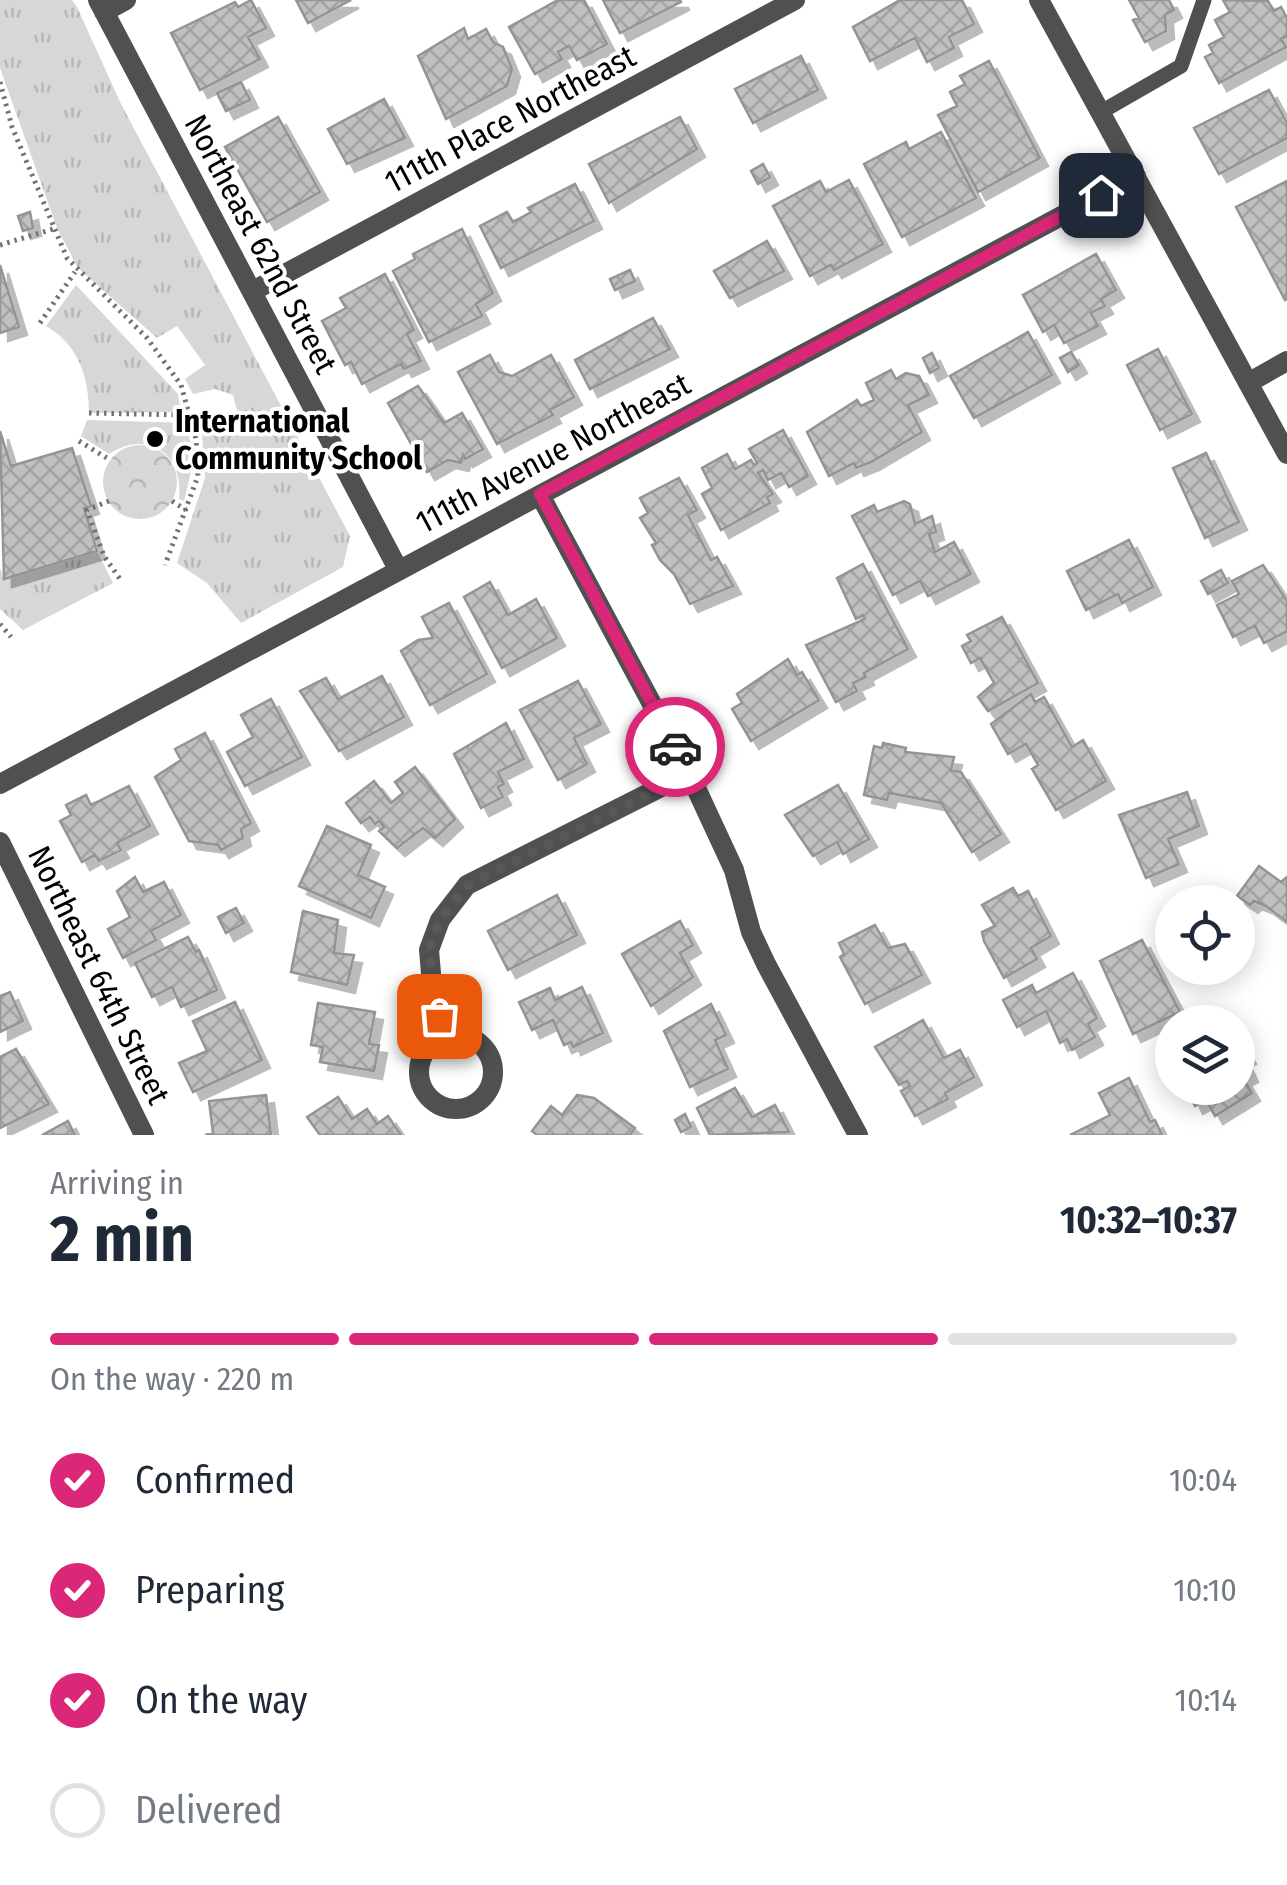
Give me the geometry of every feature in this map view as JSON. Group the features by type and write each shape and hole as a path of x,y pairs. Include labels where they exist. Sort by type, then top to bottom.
{"street":[{"path":"101,6 126,0"},
{"name":"111th Place Northeast","path":"253,291 795,0"},
{"path":"1039,0 1287,454"},
{"name":"Northeast 62nd Street","path":"101,6 398,569"},
{"name":"111th Avenue Northeast","path":"0,784 1136,176"},
{"path":"1248,382 1287,361"},
{"path":"540,494 690,773 734,870 758,948 858,1135"},
{"path":"444,1036 433,996 429,950 440,920 466,886 690,773"},
{"name":"Northeast 64th Street","path":"0,842 144,1135"}],"lane":[{"path":"1101,112 1180,66 1204,0"}],"path":[{"path":"0,82 12,126 53,229 76,271 147,338 181,385 196,439 198,476 165,565"},
{"path":"0,245 53,229"},
{"path":"40,323 76,271"},
{"path":"89,414 190,415"},
{"path":"79,441 110,460"},
{"path":"108,501 87,510 104,556 120,579"},
{"path":"172,502 186,510"},
{"path":"0,624 11,637"}],"green space":[{"path":"0,0 72,0 77,7 121,104 350,536 343,567 241,623 207,583 177,563 205,478 202,434 226,428 238,414 233,395 215,389 193,394 185,379 205,365 177,326 157,338 78,268 57,228 0,68"},
{"path":"76,285 178,394 181,412 89,413 80,364 67,343 46,326"},
{"path":"87,420 186,423 194,459 184,501 179,499 176,469 160,450 137,444 109,454 81,436"},
{"path":"140,445 166,456 177,482 166,508 140,519 114,508 103,482 114,456"},
{"path":"97,551 113,583 23,630 0,609 0,568 4,579"}],"building":[{"path":"251,0 266,28 248,37 260,59 200,90 171,33 235,2 238,7"},
{"path":"296,0 351,0 308,23"},
{"path":"558,0 584,0 607,44 577,60 569,46 558,52 562,59 535,74 509,27"},
{"path":"603,0 680,0 681,2 620,33"},
{"path":"900,0 962,0 974,24 949,37 954,48 927,62 915,38 870,61 853,27"},
{"path":"1129,0 1169,0 1174,10 1165,15 1166,31 1145,42 1133,20 1139,18"},
{"path":"1223,0 1268,1 1274,11 1281,7 1287,18 1287,36 1281,39 1286,47 1219,83 1205,57 1213,53 1209,45 1224,37 1215,20 1230,12"},
{"path":"464,28 468,39 486,29 493,42 503,47 512,69 507,86 446,119 418,56"},
{"path":"801,56 818,90 753,123 735,89"},
{"path":"989,61 1040,158 978,192 938,115 957,106 950,92 965,84 960,76"},
{"path":"241,82 250,100 226,111 217,93"},
{"path":"1269,90 1287,123 1287,138 1219,174 1194,128"},
{"path":"384,99 405,138 347,164 328,129"},
{"path":"278,117 320,192 267,222 225,147"},
{"path":"680,117 697,149 609,203 589,164"},
{"path":"941,132 976,198 902,237 864,164 906,142 909,149"},
{"path":"763,164 770,177 758,184 751,171"},
{"path":"849,180 883,244 834,270 831,265 810,276 773,206 820,181 826,192"},
{"path":"1287,181 1287,299 1285,300 1236,207"},
{"path":"575,184 594,221 501,268 480,226 507,212 513,222 531,212 528,208"},
{"path":"30,212 33,228 23,231 18,216"},
{"path":"462,229 493,293 476,304 482,316 429,342 393,271 415,259 413,254"},
{"path":"767,241 784,271 730,298 714,271"},
{"path":"1096,254 1116,290 1101,299 1105,306 1091,313 1098,326 1064,343 1054,325 1043,332 1023,295"},
{"path":"0,265 19,327 0,333"},
{"path":"630,270 635,281 615,290 610,279"},
{"path":"385,274 414,330 407,334 421,361 404,369 401,364 362,384 351,362 345,365 322,321 346,308 340,298"},
{"path":"653,318 670,349 590,389 575,360"},
{"path":"1028,332 1052,375 974,418 950,376"},
{"path":"1158,349 1192,414 1160,430 1127,365"},
{"path":"1071,352 1079,365 1068,372 1060,358"},
{"path":"932,353 939,368 930,373 923,358"},
{"path":"490,355 499,372 512,376 551,355 574,397 550,410 553,415 497,444 458,372"},
{"path":"891,370 896,379 906,373 919,376 929,395 908,405 922,432 871,462 856,468 854,463 829,476 807,432 857,400 861,406 874,400 866,383"},
{"path":"418,386 444,423 462,413 483,449 465,459 463,455 461,463 448,460 427,472 388,403"},
{"path":"783,430 808,476 789,487 781,473 768,480 763,470 758,473 773,494 767,497 770,503 721,530 702,494 712,488 702,468 727,454 735,469 751,460 754,465 757,463 749,449"},
{"name":"International Community School","path":"0,431 11,466 72,448 91,506 84,508 97,551 4,579"},
{"path":"1206,453 1239,522 1205,538 1173,468"},
{"path":"679,478 697,510 688,515 711,560 717,557 733,586 690,604 674,574 660,560 652,545 656,543 640,518 648,513 640,498"},
{"path":"904,501 910,504 915,524 932,516 936,532 929,534 935,552 954,542 971,574 928,596 920,581 893,595 852,516 874,505 877,512"},
{"path":"1129,540 1153,587 1122,603 1118,594 1086,610 1067,571"},
{"path":"863,564 908,649 864,673 866,677 853,683 857,691 836,702 806,645 865,619 863,615 856,619 837,578"},
{"path":"1263,565 1287,601 1287,631 1264,643 1255,626 1233,637 1217,605 1239,594 1232,581"},
{"path":"1221,570 1228,583 1208,594 1201,581"},
{"path":"490,582 508,615 536,599 557,638 502,668 464,597"},
{"path":"449,603 487,674 430,705 401,651 418,640 433,638 422,617"},
{"path":"1002,617 1038,683 988,711 978,697 994,683 980,658 971,663 962,646 971,641 967,635"},
{"path":"788,659 797,675 802,672 819,700 751,741 732,709 742,703 737,694"},
{"path":"382,676 404,717 339,751 300,691 326,678 338,699"},
{"path":"578,681 601,724 574,738 587,764 558,780 520,710"},
{"path":"1031,694 1035,702 1044,697 1072,747 1083,740 1106,781 1056,810 1032,769 1038,765 1026,744 1008,754 991,724"},
{"path":"271,699 302,757 245,786 227,752 253,737 241,715"},
{"path":"506,723 524,759 498,772 504,784 498,787 503,797 481,808 454,754"},
{"path":"205,733 251,823 241,829 243,838 221,850 218,845 189,841 155,777 181,760 175,749"},
{"path":"883,743 906,748 905,752 954,757 951,770 961,772 1001,834 972,852 941,803 889,793 887,800 864,795 874,746 882,748"},
{"path":"415,767 455,819 435,838 423,828 397,848 379,831 384,827 379,821 375,824 370,817 361,823 346,803 374,781 391,803 403,793 395,782"},
{"path":"838,785 869,839 843,854 837,842 813,856 785,815"},
{"path":"129,786 150,826 117,843 121,850 99,861 95,855 82,862 60,821 71,815 66,805 86,795 91,805"},
{"path":"1187,792 1199,826 1168,839 1179,864 1146,878 1119,815"},
{"path":"327,826 371,845 358,875 385,887 371,918 299,886"},
{"path":"1259,866 1281,882 1287,877 1287,922 1255,901 1255,885 1245,885"},
{"path":"135,877 143,892 164,882 181,915 151,931 156,940 123,958 108,929 130,917 117,891"},
{"path":"1013,888 1018,896 1028,891 1051,936 1031,948 1037,959 1004,978 984,941 982,932 995,926 982,905"},
{"path":"557,895 577,935 508,970 488,931"},
{"path":"236,908 244,923 226,933 218,917"},
{"path":"303,911 338,920 334,953 354,955 347,985 291,972"},
{"path":"680,921 693,945 680,953 693,977 651,1006 622,954"},
{"path":"875,925 888,948 905,944 922,975 865,1004 840,957 844,954 839,943"},
{"path":"188,937 196,952 199,950 217,990 181,1007 172,987 152,997 135,963"},
{"path":"1142,940 1155,965 1155,985 1166,985 1176,1005 1155,1005 1155,1024 1133,1034 1100,961"},
{"path":"1073,973 1097,1018 1088,1024 1095,1037 1072,1050 1067,1039 1060,1043 1046,1011 1017,1027 1003,1000 1032,985 1036,993"},
{"path":"582,987 603,1033 573,1047 571,1042 564,1045 553,1020 532,1030 519,1002 550,988 555,1000"},
{"path":"10,992 23,1021 0,1032 0,996"},
{"path":"235,1002 262,1060 193,1092 179,1063 207,1051 193,1021"},
{"path":"318,1003 375,1012 369,1044 379,1045 374,1071 320,1062 323,1047 311,1045"},
{"path":"711,1004 726,1035 715,1040 728,1069 690,1087 664,1031"},
{"path":"923,1020 944,1058 960,1050 974,1077 945,1093 948,1099 915,1116 901,1091 910,1086 907,1081 899,1085 875,1047"},
{"path":"16,1049 49,1104 0,1128 0,1057"},
{"path":"1129,1078 1150,1122 1155,1120 1162,1135 1070,1135 1110,1115 1099,1093"},
{"path":"735,1088 752,1117 775,1105 789,1132 710,1135 697,1108"},
{"path":"266,1095 271,1135 205,1135 213,1133 209,1101"},
{"path":"577,1095 594,1098 635,1128 630,1135 537,1135 532,1131 551,1106 562,1115"},
{"path":"338,1097 352,1119 367,1109 377,1124 388,1116 401,1135 320,1135 307,1117"},
{"path":"1209,1105 1233,1105 1215,1116"},
{"path":"685,1114 691,1127 681,1132 675,1120"},
{"path":"68,1121 75,1135 42,1135"}],"way so far":[{"path":"439,1016 429,950 440,920 466,886 690,773 675,747"}],"place":[{"name":"International Community School","path":"155,439"}],"route":[{"path":"675,747 540,494 1101,195"}]}
